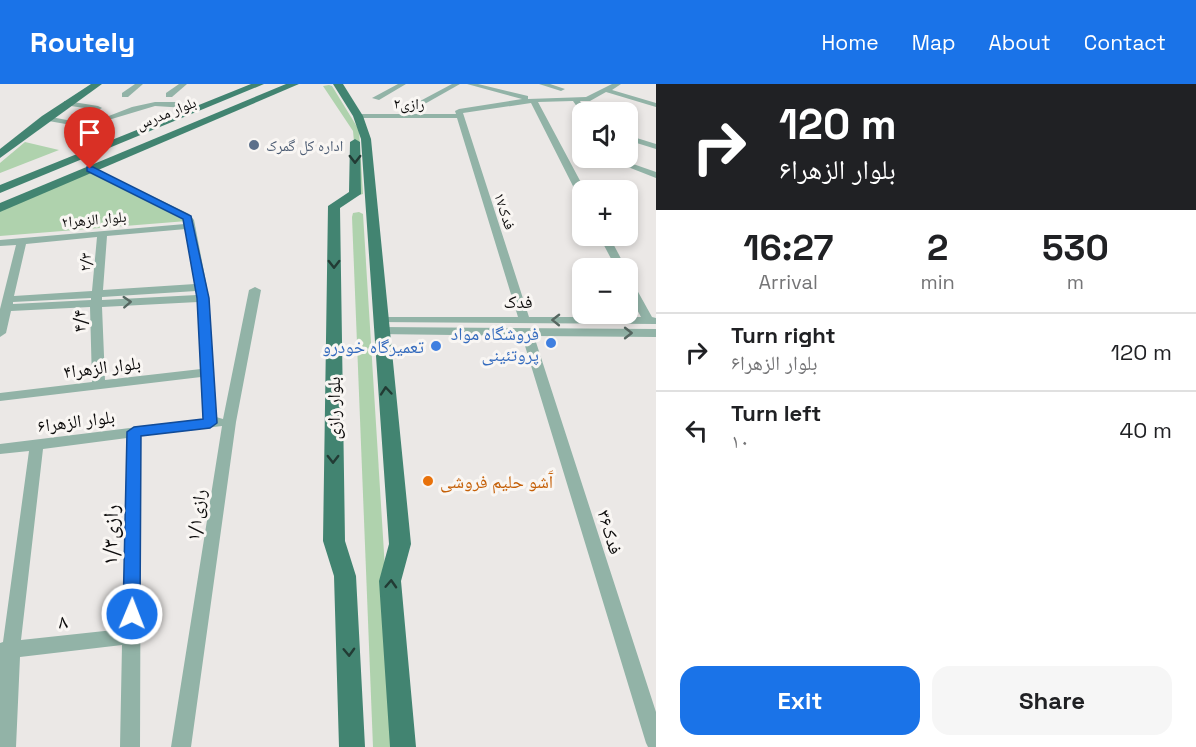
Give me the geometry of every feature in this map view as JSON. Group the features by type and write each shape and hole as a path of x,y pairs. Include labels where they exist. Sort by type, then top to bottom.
{"main road":[{"path":"0,154 46,118 97,84"},
{"path":"0,180 242,84"},
{"name":"بلوار مدرس","path":"0,189 259,84"},
{"name":"بلوار مدرس","path":"0,197 92,164 278,84"},
{"path":"0,208 78,175 92,164 294,84"},
{"path":"333,85 358,116 366,139 400,544 390,581 403,747"},
{"path":"333,85 353,130 355,144 355,195 334,206"},
{"path":"198,109 217,94"},
{"path":"0,180 55,166"},
{"path":"334,206 350,203 371,207"},
{"name":"بلوار رازی","path":"334,206 334,541 345,576 352,747"}],"street":[{"path":"125,95 140,84"},
{"path":"169,95 184,84"},
{"path":"376,98 403,84"},
{"path":"411,108 457,84"},
{"path":"470,84 533,99 587,99 618,84"},
{"path":"494,90 503,84 520,89"},
{"path":"542,84 561,89"},
{"path":"606,90 656,105"},
{"path":"533,99 575,180"},
{"name":"رازی۲","path":"358,116 459,114 533,99"},
{"path":"68,103 98,108"},
{"path":"105,119 132,108 150,105 186,106"},
{"name":"فدک۱۷","path":"459,114 525,326"},
{"path":"46,118 77,124"},
{"path":"638,141 656,147"},
{"path":"92,164 186,216 190,225 202,292 210,423"},
{"path":"637,168 656,175"},
{"name":"بلوار الزهرا۲","path":"0,243 190,225"},
{"name":"۲/۳","path":"97,298 102,233"},
{"path":"0,333 22,241"},
{"name":"رازی۱/۱","path":"182,747 229,422 255,290"},
{"path":"7,304 202,292"},
{"name":"۴/۴","path":"97,298 99,385"},
{"path":"638,301 654,329"},
{"name":"فدک","path":"381,325 654,329"},
{"name":"فدک۳۶","path":"525,326 656,743"},
{"name":"بلوار الزهرا۴","path":"0,397 208,372"},
{"name":"بلوار الزهرا۶","path":"0,449 229,422"},
{"name":"رازی۱/۳","path":"130,747 134,432"},
{"path":"6,747 6,650 37,444"},
{"name":"۸","path":"6,650 131,636"}],"green space":[{"path":"323,86 332,86 359,130 363,194 359,195 353,131"},
{"path":"25,142 59,150 0,173 0,163"},
{"path":"91,172 187,221 0,236 0,211"},
{"path":"353,213 363,214 396,747 373,747 352,217"}],"place":[{"name":"اداره کل گمرک","path":"254,145"},
{"name":"فروشگاه مواد پروتئینی","path":"551,343"},
{"name":"تعمیرگاه خودرو","path":"436,346"},
{"name":"آَشو حلیم فروشی","path":"428,481"}],"route":[{"path":"90,169 188,218 202,287 210,423 134,432 132,614"}]}
